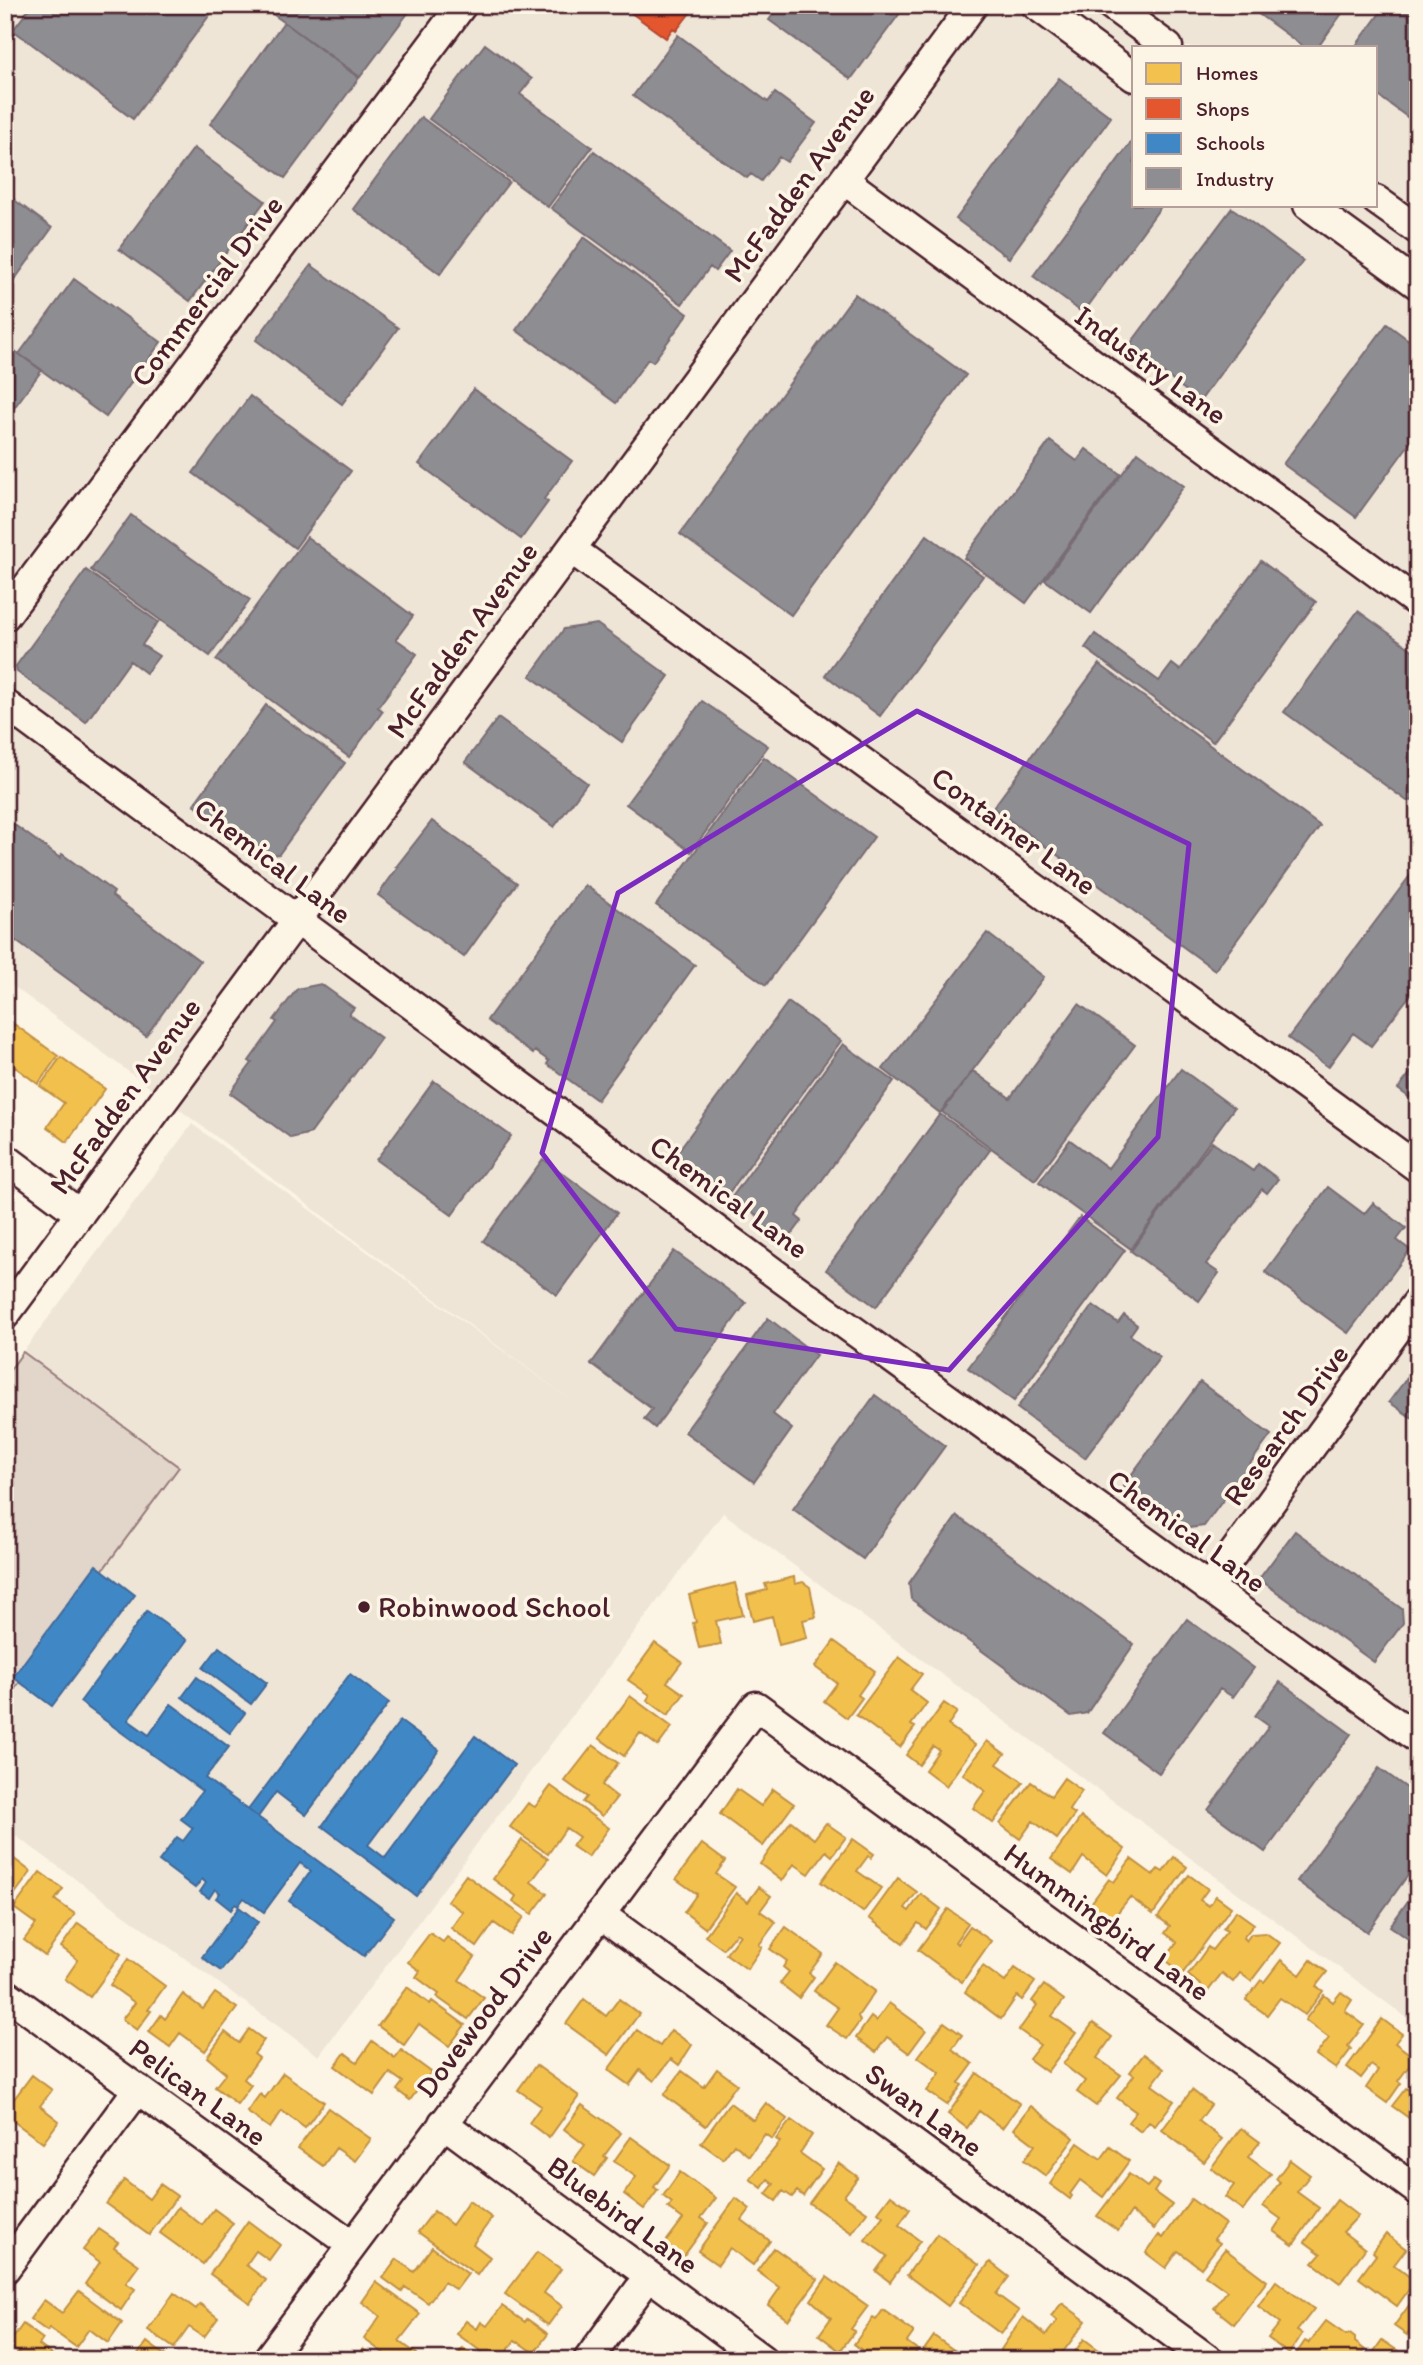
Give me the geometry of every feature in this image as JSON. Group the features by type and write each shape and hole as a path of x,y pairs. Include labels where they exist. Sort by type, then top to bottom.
{"street":[{"name":"Commercial Drive","path":"5,616 462,5"},
{"name":"McFadden Avenue","path":"5,1315 973,5"},
{"path":"1036,5 1132,76"},
{"path":"1111,5 1167,46"},
{"name":"Industry Lane","path":"844,180 1418,604"},
{"path":"1378,201 1418,230"},
{"path":"1309,206 1418,285"},
{"name":"Container Lane","path":"571,549 1418,1168"},
{"name":"Chemical Lane","path":"5,704 781,1278 1418,1739"},
{"path":"5,1158 80,1214"},
{"name":"Research Drive","path":"1208,1588 1418,1301"},
{"name":"Dovewood Drive","path":"267,2360 351,2244 756,1706"},
{"name":"Hummingbird Lane","path":"756,1706 1418,2191"},
{"name":"Swan Lane","path":"600,1913 1209,2360"},
{"name":"Pelican Lane","path":"5,1993 351,2244"},
{"path":"5,2269 138,2089"},
{"name":"Bluebird Lane","path":"443,2123 763,2360"},
{"path":"588,2360 649,2276"}],"highlighted area":[{"path":"917,711 1189,844 1158,1137 949,1370 676,1329 542,1153 618,893"}],"shaded area":[{"path":"5,5 1418,5 1418,2026 723,1513 319,2056 5,1828 5,1702 178,1467 23,1352 192,1124 572,1401 5,980"},
{"path":"23,1352 179,1467 5,1702 5,1377"}],"building: Homes":[{"path":"14,1024 58,1056 38,1084 15,1067 5,1080 5,1036"},
{"path":"61,1057 105,1089 67,1142 47,1127 64,1103 40,1086"},
{"path":"794,1577 795,1584 803,1582 810,1587 816,1617 803,1620 807,1638 779,1645 772,1616 753,1621 747,1595 767,1590 765,1584"},
{"path":"735,1583 743,1615 716,1621 721,1644 699,1648 689,1595"},
{"path":"834,1641 875,1671 858,1695 862,1698 847,1718 824,1701 837,1683 815,1667"},
{"path":"655,1643 682,1662 667,1682 684,1694 668,1715 647,1700 650,1695 628,1680"},
{"path":"899,1657 922,1674 910,1690 927,1703 911,1725 915,1727 900,1747 856,1715"},
{"path":"630,1696 672,1727 658,1746 640,1733 624,1756 599,1738"},
{"path":"944,1703 957,1712 948,1725 975,1745 946,1786 925,1770 939,1750 933,1746 919,1765 906,1755"},
{"path":"987,1741 1005,1754 997,1764 1023,1782 993,1823 973,1808 985,1791 963,1774"},
{"path":"593,1745 618,1763 602,1785 617,1797 602,1816 583,1802 587,1797 565,1781"},
{"path":"1064,1778 1082,1791 1069,1810 1075,1814 1057,1839 1033,1821 1020,1839 1000,1824 1031,1782 1051,1796"},
{"path":"551,1786 609,1828 588,1857 572,1846 579,1837 566,1828 548,1854 510,1827 528,1803 535,1807"},
{"path":"737,1789 761,1806 773,1789 794,1804 763,1846 720,1814"},
{"path":"1081,1817 1125,1849 1107,1875 1083,1857 1072,1874 1051,1859"},
{"path":"791,1821 814,1839 826,1823 846,1837 832,1856 826,1851 809,1874 794,1864 782,1881 760,1864"},
{"path":"853,1839 874,1854 871,1858 868,1856 857,1871 881,1888 863,1912 821,1882"},
{"path":"522,1840 548,1859 531,1882 547,1894 532,1914 513,1901 516,1896 493,1879"},
{"path":"702,1844 725,1861 716,1874 735,1887 705,1928 684,1912 697,1894 676,1879"},
{"path":"1174,1857 1187,1867 1153,1914 1130,1897 1110,1922 1089,1906 1109,1879 1114,1882 1131,1859 1153,1875 1158,1869 1163,1872"},
{"path":"13,1858 31,1872 8,1903 5,1901 5,1864 7,1866"},
{"path":"40,1872 63,1889 55,1900 75,1914 45,1956 24,1940 36,1924 14,1908"},
{"path":"466,1875 524,1917 511,1935 494,1923 477,1947 451,1928 463,1912 447,1901"},
{"path":"1189,1875 1208,1889 1200,1900 1209,1906 1216,1896 1231,1907 1183,1973 1164,1959 1177,1942 1165,1933 1170,1926 1158,1917"},
{"path":"898,1878 917,1892 905,1908 909,1911 921,1894 941,1909 926,1929 918,1923 903,1943 869,1918"},
{"path":"759,1887 771,1896 760,1911 776,1922 759,1945 762,1947 747,1969 726,1954 740,1935 736,1933 723,1949 705,1936 736,1893 748,1902"},
{"path":"948,1909 968,1923 955,1942 957,1944 970,1926 991,1941 962,1982 918,1950"},
{"path":"1236,1911 1254,1924 1243,1938 1246,1941 1251,1934 1266,1933 1280,1943 1251,1981 1240,1973 1233,1982 1222,1973 1208,1991 1188,1975 1208,1947 1212,1950 1227,1931 1223,1929"},
{"path":"78,1923 121,1954 90,1997 65,1979 78,1960 61,1947"},
{"path":"786,1927 823,1954 809,1973 814,1977 799,1998 780,1983 789,1972 783,1967 787,1961 770,1949"},
{"path":"430,1933 443,1942 447,1937 475,1957 459,1980 484,1998 468,2019 437,1997 439,1994 416,1977 420,1971 408,1962"},
{"path":"128,1959 165,1986 137,2030 122,2019 135,2003 110,1985"},
{"path":"1281,1960 1300,1975 1311,1960 1327,1972 1316,1986 1323,1991 1305,2015 1280,1998 1267,2015 1246,2000"},
{"path":"835,1962 875,1991 858,2016 860,2021 847,2039 826,2025 838,2008 814,1991"},
{"path":"983,1966 1005,1982 1015,1968 1035,1982 1022,2000 1017,1996 1001,2019 965,1992"},
{"path":"1044,1985 1064,2000 1052,2016 1076,2033 1047,2072 1029,2059 1040,2045 1019,2030 1037,2005 1032,2001"},
{"path":"407,1987 465,2025 449,2046 419,2024 404,2045 378,2026"},
{"path":"1341,1992 1352,2000 1345,2011 1364,2025 1348,2046 1351,2049 1336,2069 1316,2055 1329,2038 1305,2020 1324,1995 1333,2002"},
{"path":"215,1993 237,2008 205,2051 180,2033 170,2047 149,2032 161,2015 165,2019 183,1994 203,2009"},
{"path":"584,1999 606,2016 619,1999 639,2014 609,2055 566,2024"},
{"path":"889,2003 926,2030 909,2053 887,2037 876,2052 856,2038 871,2017 876,2021"},
{"path":"1382,2019 1402,2034 1395,2043 1415,2058 1398,2081 1401,2083 1387,2103 1366,2088 1378,2070 1371,2065 1361,2078 1347,2067"},
{"path":"944,2022 962,2035 952,2049 973,2064 947,2105 927,2091 940,2073 918,2057"},
{"path":"1093,2023 1112,2037 1097,2058 1121,2075 1096,2106 1077,2092 1085,2081 1063,2064"},
{"path":"249,2029 264,2040 254,2054 259,2058 244,2079 251,2085 237,2104 215,2087 226,2073 207,2057 225,2032 239,2043"},
{"path":"637,2030 660,2046 671,2030 692,2045 679,2065 671,2059 654,2081 640,2070 629,2085 608,2070"},
{"path":"372,2041 395,2058 401,2050 431,2072 410,2100 397,2090 403,2082 390,2073 374,2095 335,2066 345,2053 357,2062"},
{"path":"1144,2054 1164,2069 1152,2085 1174,2101 1155,2126 1149,2122 1141,2132 1128,2122 1136,2112 1117,2098 1134,2075 1130,2072"},
{"path":"536,2065 579,2096 549,2138 529,2123 541,2106 518,2090"},
{"path":"717,2069 737,2084 706,2126 664,2095 682,2071 704,2087"},
{"path":"283,2073 324,2102 305,2128 282,2111 270,2128 247,2112 260,2094 265,2098"},
{"path":"977,2073 1020,2104 1002,2128 979,2111 967,2128 948,2114"},
{"path":"32,2075 52,2090 40,2106 59,2121 43,2143 5,2115 5,2111"},
{"path":"1418,2082 1418,2115 1413,2121 1392,2106 1406,2088 1411,2091"},
{"path":"1192,2090 1211,2105 1199,2121 1222,2139 1204,2162 1162,2130"},
{"path":"730,2103 753,2120 766,2103 787,2119 772,2139 765,2134 749,2156 734,2144 723,2159 701,2143"},
{"path":"582,2105 621,2133 604,2156 607,2158 594,2176 573,2161 585,2145 564,2129"},
{"path":"1031,2106 1074,2138 1046,2176 1024,2160 1035,2145 1014,2129"},
{"path":"328,2108 371,2139 355,2161 336,2148 323,2166 298,2148"},
{"path":"791,2120 812,2135 800,2153 822,2169 803,2196 797,2191 792,2197 783,2191 776,2201 766,2194 774,2184 768,2179 762,2188 750,2179 780,2142 776,2139"},
{"path":"1241,2128 1260,2142 1248,2157 1271,2174 1243,2210 1225,2197 1234,2185 1211,2168"},
{"path":"631,2137 670,2165 654,2187 658,2190 644,2209 624,2194 636,2177 614,2161"},
{"path":"1078,2143 1101,2159 1110,2147 1129,2161 1103,2197 1080,2180 1070,2194 1070,2199 1050,2184"},
{"path":"1290,2160 1310,2175 1297,2192 1319,2208 1293,2245 1273,2231 1281,2219 1263,2206 1280,2182 1276,2179"},
{"path":"839,2163 858,2177 844,2196 867,2212 852,2233 809,2203"},
{"path":"680,2172 716,2198 701,2218 708,2223 683,2257 665,2243 683,2219 668,2208 672,2203 663,2196"},
{"path":"1129,2174 1147,2187 1153,2180 1159,2184 1154,2192 1172,2205 1154,2229 1131,2212 1118,2231 1097,2216"},
{"path":"124,2180 149,2199 160,2184 177,2196 149,2235 106,2204"},
{"path":"891,2195 910,2209 899,2225 920,2241 890,2282 876,2271 887,2256 865,2240 883,2216 878,2212"},
{"path":"736,2198 750,2209 742,2220 770,2241 753,2265 730,2248 718,2265 698,2251"},
{"path":"1191,2199 1225,2224 1214,2239 1220,2243 1201,2268 1178,2251 1166,2268 1146,2253 1159,2235 1163,2238"},
{"path":"1337,2200 1358,2216 1343,2232 1365,2249 1340,2283 1313,2263 1321,2254 1305,2242"},
{"path":"469,2201 492,2218 473,2244 490,2257 477,2275 418,2232 434,2211 452,2225"},
{"path":"178,2207 202,2225 214,2209 233,2223 203,2264 160,2233"},
{"path":"248,2221 280,2245 269,2260 256,2251 246,2265 266,2280 250,2303 210,2274"},
{"path":"99,2229 118,2242 114,2247 139,2265 126,2283 135,2289 121,2310 85,2284 100,2262 83,2250"},
{"path":"937,2234 979,2265 948,2306 907,2275"},
{"path":"1386,2234 1406,2249 1394,2265 1415,2281 1397,2306 1359,2278 1376,2255 1373,2252"},
{"path":"432,2247 468,2274 456,2290 444,2282 428,2303 405,2287 402,2292 383,2278 397,2259 414,2272"},
{"path":"774,2248 818,2279 788,2320 768,2305 780,2288 757,2271"},
{"path":"1225,2249 1267,2281 1234,2324 1214,2308 1227,2291 1205,2275"},
{"path":"537,2252 561,2269 544,2293 562,2306 548,2325 505,2294"},
{"path":"990,2262 1009,2277 996,2294 1019,2311 1001,2334 959,2303"},
{"path":"827,2277 868,2306 851,2329 855,2331 840,2351 819,2335 831,2318 811,2300"},
{"path":"1276,2281 1314,2309 1297,2331 1302,2334 1289,2354 1268,2338 1280,2323 1258,2306"},
{"path":"376,2282 420,2314 399,2341 417,2354 413,2360 393,2360 364,2339 380,2316 362,2302"},
{"path":"79,2291 122,2323 108,2343 89,2329 76,2347 49,2328 47,2331 30,2319 44,2300 62,2313"},
{"path":"174,2293 196,2309 200,2304 218,2318 204,2337 189,2327 174,2348 148,2330"},
{"path":"1418,2293 1418,2320 1407,2335 1394,2326"},
{"path":"1062,2303 1086,2321 1057,2360 1012,2360 1000,2351 1023,2317 1046,2335 1057,2321 1051,2316"},
{"path":"502,2306 548,2334 534,2353 515,2340 501,2360 493,2360 457,2334 466,2321 477,2329 481,2322 487,2326"},
{"path":"883,2310 914,2332 907,2342 918,2350 910,2360 875,2360 854,2344 873,2318 876,2320"},
{"path":"1326,2321 1346,2335 1350,2334 1365,2350 1358,2360 1292,2360 1305,2341 1309,2343"},
{"path":"23,2324 43,2339 39,2345 59,2360 23,2360 24,2357 8,2345"},
{"path":"934,2336 958,2353 953,2360 917,2360"},
{"path":"1084,2339 1103,2353 1098,2360 1069,2360"},
{"path":"1382,2340 1398,2351 1392,2360 1368,2360"},
{"path":"147,2342 171,2360 134,2360"},
{"path":"463,2348 479,2360 454,2360"},
{"path":"363,2349 378,2360 356,2360"}],"building: Shops":[{"path":"635,5 696,5 676,31 673,28 666,38 630,12"}],"building: Schools":[{"path":"96,1565 135,1595 52,1706 13,1677"},
{"path":"147,1611 187,1640 128,1720 149,1735 171,1704 229,1747 205,1778 394,1917 364,1956 289,1901 311,1871 300,1863 264,1912 244,1898 231,1910 216,1898 220,1893 215,1889 209,1898 200,1892 206,1883 202,1879 195,1888 159,1861 177,1837 183,1841 193,1828 181,1819 202,1791 80,1702"},
{"path":"219,1647 267,1683 251,1704 203,1668"},
{"path":"350,1674 389,1703 306,1815 276,1792 258,1817 248,1810"},
{"path":"197,1677 245,1713 230,1733 182,1697"},
{"path":"400,1721 439,1750 368,1845 385,1858 475,1736 514,1765 416,1896 322,1826"},
{"path":"239,1907 258,1922 221,1971 202,1957"}],"building: Industry":[{"path":"32,5 217,5 133,119 13,30"},
{"path":"275,5 414,5 360,77 270,12"},
{"path":"780,5 906,5 851,79 769,20"},
{"path":"1246,5 1348,5 1319,46 1303,46"},
{"path":"1386,5 1418,5 1418,125 1378,95 1378,46 1356,46"},
{"path":"284,22 359,78 285,178 210,124"},
{"path":"678,35 768,102 775,93 816,123 787,162 779,157 761,181 751,174 747,178 633,96"},
{"path":"485,44 532,79 520,94 592,147 548,207 429,119"},
{"path":"1059,78 1111,117 1009,258 956,219"},
{"path":"421,117 509,182 440,274 353,209"},
{"path":"1132,141 1132,206 1161,206 1083,313 1033,276"},
{"path":"194,148 265,201 190,301 119,249"},
{"path":"594,151 730,251 715,271 710,267 682,304 551,208"},
{"path":"5,193 52,228 5,293"},
{"path":"1232,208 1303,261 1200,401 1128,347"},
{"path":"584,237 688,314 653,362 648,359 616,403 516,330"},
{"path":"311,265 398,328 342,404 256,340"},
{"path":"74,279 161,342 106,417 19,354"},
{"path":"855,294 966,375 791,615 680,534"},
{"path":"1387,324 1418,347 1418,432 1356,517 1283,464"},
{"path":"5,344 42,370 5,420"},
{"path":"474,389 572,461 544,499 548,502 521,539 419,464"},
{"path":"250,396 351,471 295,548 193,473"},
{"path":"1050,441 1077,461 1086,449 1120,474 1026,603 964,558"},
{"path":"1138,452 1184,486 1091,613 1045,580"},
{"path":"131,515 250,600 210,656 91,570"},
{"path":"927,535 983,576 880,716 825,675"},
{"path":"307,537 413,616 396,639 417,654 378,707 383,711 349,757 216,660"},
{"path":"1261,561 1316,602 1213,742 1085,648 1095,634 1159,681 1172,664 1180,670"},
{"path":"86,570 158,622 142,645 159,656 146,673 130,661 86,722 17,672 16,666"},
{"path":"1358,611 1418,654 1418,800 1407,801 1284,712"},
{"path":"597,624 669,676 622,742 530,676 564,629"},
{"path":"1099,664 1320,826 1215,970 993,808"},
{"path":"702,701 768,746 691,852 626,804"},
{"path":"266,705 345,763 279,854 266,856 194,804"},
{"path":"498,718 587,783 554,827 465,762"},
{"path":"764,757 874,837 766,985 656,905"},
{"path":"5,818 60,858 62,854 114,892 112,896 200,961 146,1036 5,933"},
{"path":"432,821 517,883 464,957 378,895"},
{"path":"1418,865 1418,985 1371,1046 1353,1033 1328,1067 1288,1038"},
{"path":"585,885 695,965 597,1100 547,1064 549,1061 535,1051 533,1054 487,1020"},
{"path":"987,933 1044,977 940,1113 883,1069"},
{"path":"321,984 354,1008 349,1014 381,1038 311,1133 291,1138 230,1093 277,1022 274,1020 297,989"},
{"path":"788,1002 841,1041 728,1194 675,1155"},
{"path":"1079,1004 1135,1045 1035,1180 942,1112 973,1071 1010,1098"},
{"path":"843,1044 894,1081 796,1216 802,1221 784,1245 754,1223 759,1217 732,1197"},
{"path":"1418,1063 1418,1104 1398,1089"},
{"path":"1181,1069 1234,1108 1131,1249 1039,1182 1070,1140 1108,1168"},
{"path":"434,1081 511,1136 452,1215 376,1160"},
{"path":"940,1114 990,1150 876,1307 826,1270"},
{"path":"1212,1142 1253,1171 1258,1164 1278,1179 1267,1193 1262,1189 1206,1264 1219,1273 1199,1301 1131,1251"},
{"path":"543,1159 617,1213 557,1295 483,1241"},
{"path":"1328,1187 1364,1214 1373,1203 1406,1228 1397,1240 1410,1250 1348,1333 1265,1272"},
{"path":"1080,1217 1125,1250 1014,1401 968,1368"},
{"path":"674,1251 746,1303 655,1428 644,1419 652,1409 591,1364"},
{"path":"1093,1305 1118,1323 1124,1315 1137,1325 1130,1335 1160,1357 1085,1458 1017,1408"},
{"path":"768,1318 816,1355 773,1414 792,1429 754,1482 685,1432"},
{"path":"1418,1363 1418,1422 1389,1402"},
{"path":"1200,1382 1271,1435 1204,1526 1182,1529 1123,1486"},
{"path":"875,1395 945,1446 863,1559 793,1509"},
{"path":"957,1516 1134,1644 1087,1713 1071,1716 911,1599 909,1583"},
{"path":"1295,1531 1402,1609 1403,1623 1374,1662 1259,1579"},
{"path":"1187,1619 1254,1668 1233,1697 1220,1689 1159,1773 1104,1733"},
{"path":"1280,1682 1351,1734 1265,1852 1208,1810 1269,1726 1255,1716"},
{"path":"1379,1768 1418,1796 1418,1861 1367,1932 1297,1881"},
{"path":"1418,1887 1418,1946 1390,1926"}],"place":[{"name":"Robinwood School","path":"364,1607"}]}
